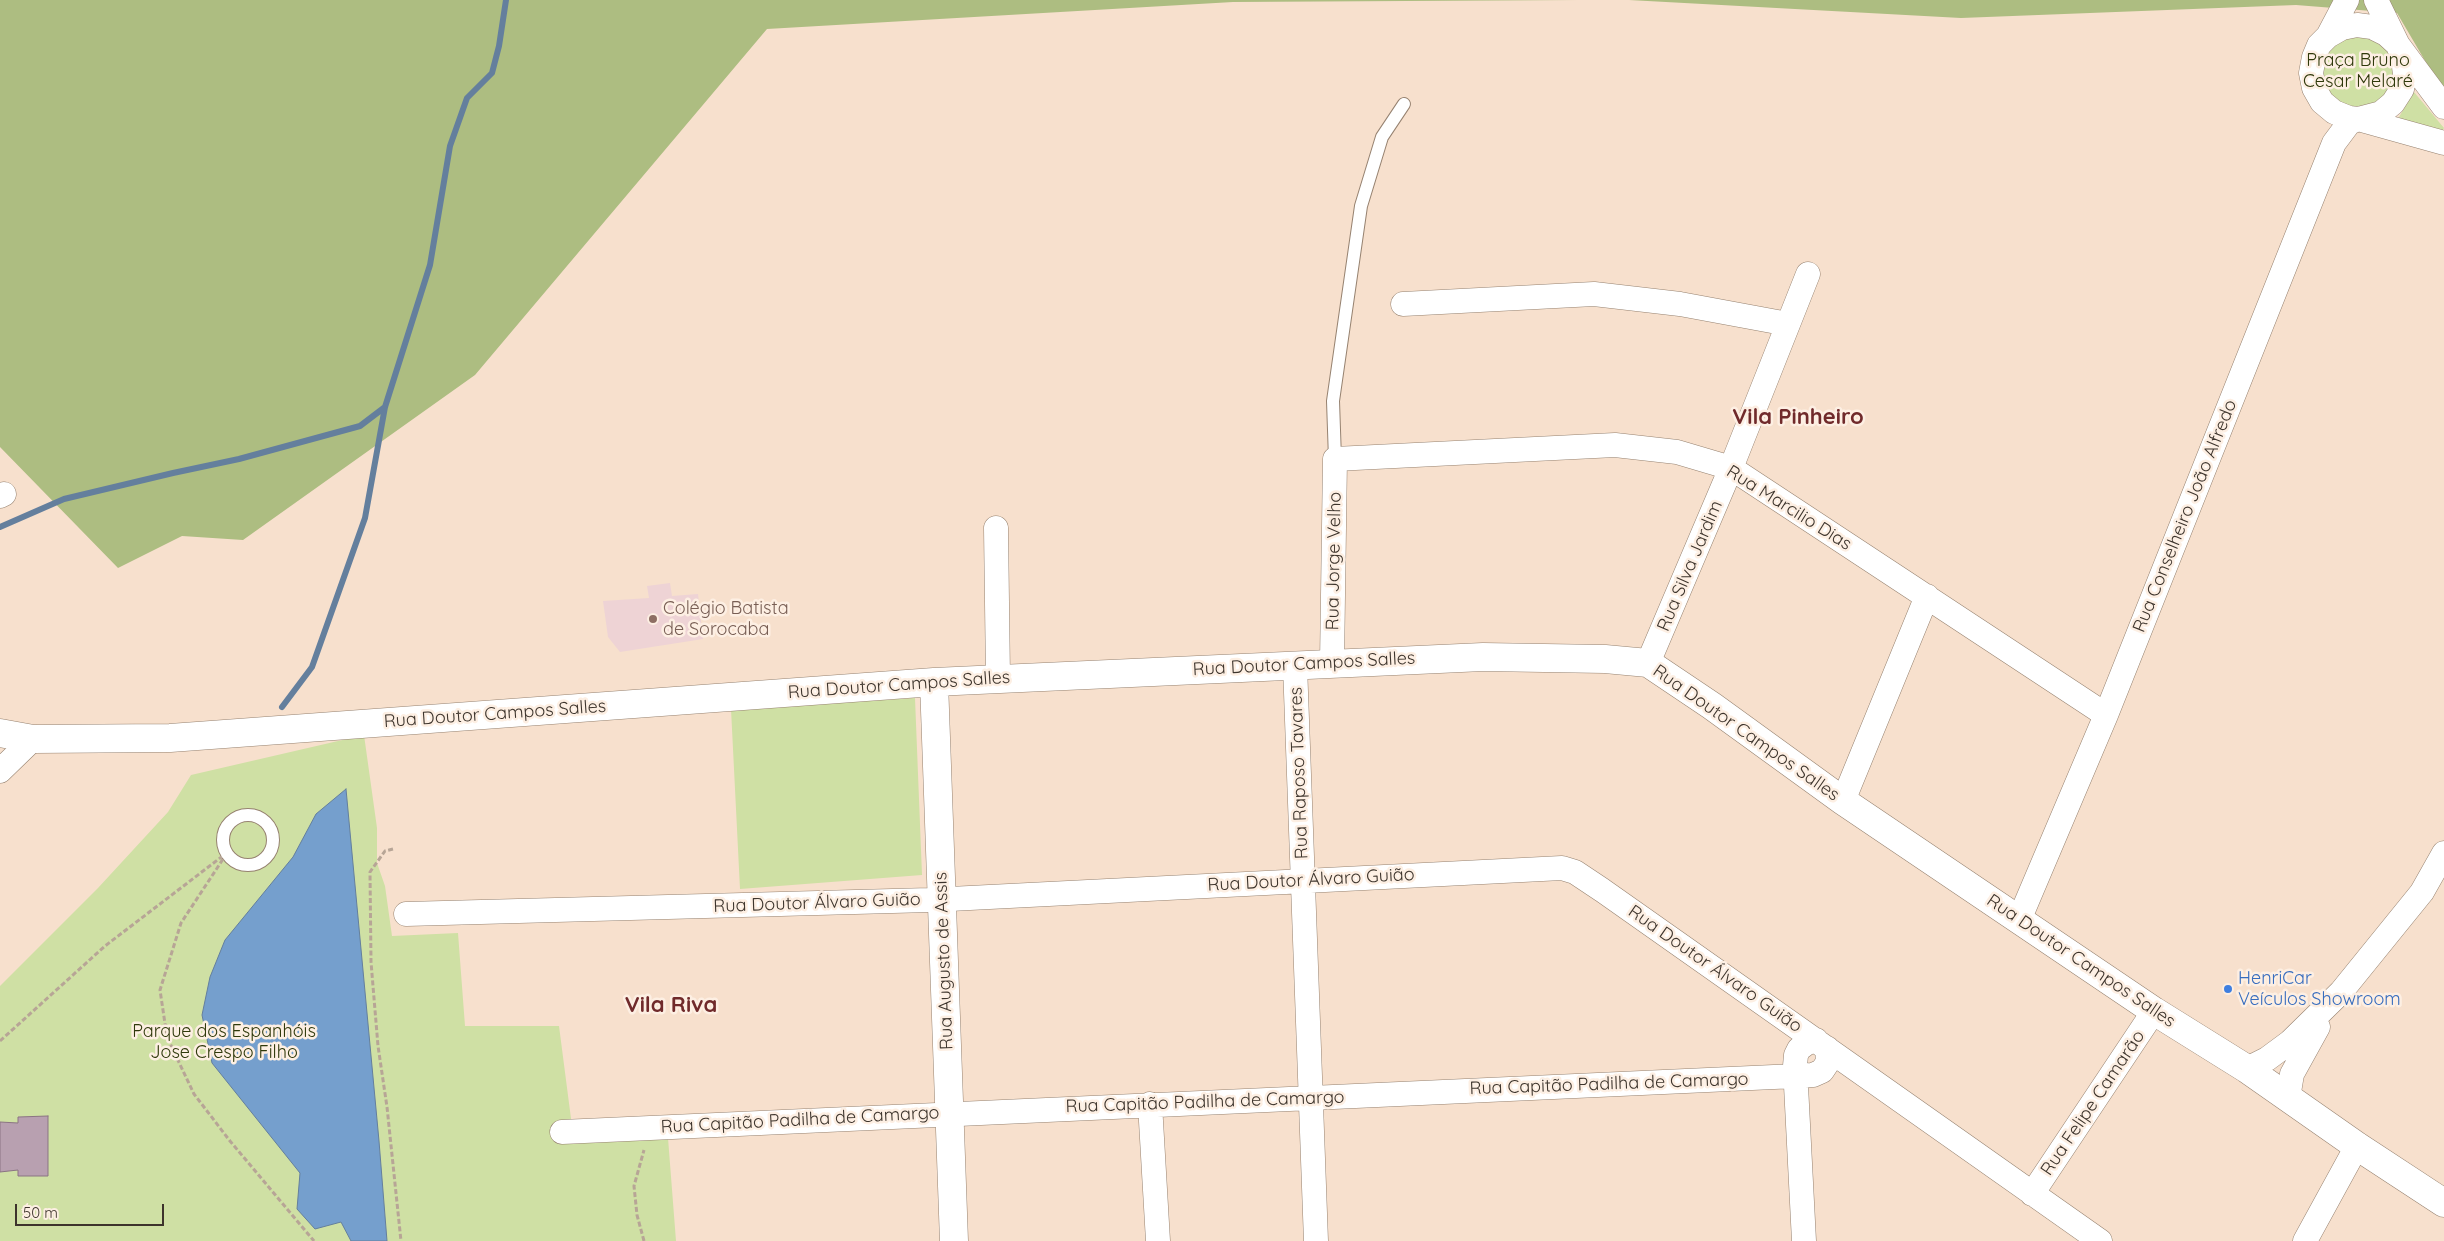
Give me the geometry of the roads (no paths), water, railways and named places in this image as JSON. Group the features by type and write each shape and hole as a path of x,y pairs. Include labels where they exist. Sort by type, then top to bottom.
{"main road":[{"name":"Rua Doutor Campos Salles","path":"0,732 33,739 170,738 934,682 1332,663 1483,657 1605,659 1648,663 1712,706 1843,801 2154,1011 2247,1069 2444,1203"},
{"name":"Rua Augusto de Assis","path":"934,682 954,1241"}],"street":[{"path":"2347,0 2328,36 2314,57 2311,73 2314,88 2322,102 2334,112 2444,143"},
{"path":"2358,119 2381,112 2393,102 2402,89 2405,74 2403,59 2398,45 2376,0"},
{"path":"2328,36 2342,28 2357,25 2372,27 2386,34 2398,45 2444,107"},
{"name":"Rua Conselheiro João Alfredo","path":"2019,920 2106,715 2334,143 2344,128 2358,119"},
{"name":"Rua Silva Jardim","path":"1648,663 1731,468 1808,274"},
{"path":"1403,304 1594,294 1680,304 1788,324"},
{"name":"Rua Marcilio Dias","path":"1335,459 1614,445 1677,452 1731,468 2106,715"},
{"name":"Rua Jorge Velho","path":"1332,663 1335,459"},
{"path":"996,528 998,678"},
{"path":"1843,801 1927,596"},
{"name":"Rua Raposo Tavares","path":"1295,665 1316,1241"},
{"path":"0,770 33,739"},
{"path":"2247,1069 2267,1059 2290,1042 2341,992 2422,892 2444,853"},
{"name":"Rua Doutor Álvaro Guião","path":"406,914 942,900 1562,868 1575,872 2100,1241"},
{"path":"2288,1098 2292,1074 2303,1052 2341,992"},
{"name":"Rua Felipe Camarão","path":"2032,1194 2154,1011"},
{"name":"Rua Capitão Padilha de Camargo","path":"562,1132 1813,1075 1822,1071 1828,1062 1822,1044"},
{"path":"1796,1076 1804,1241"},
{"path":"1150,1104 1158,1241"},
{"path":"2305,1241 2358,1146"}],"lane":[{"path":"1335,459 1334,401 1361,206 1382,137 1404,104"}],"water":[{"path":"346,789 387,1241 351,1241 341,1222 315,1229 297,1209 300,1173 212,1063 202,1015 210,977 225,940 293,857 316,814"}],"waterway":[{"path":"282,707 312,667 365,518 385,407 430,265 450,146 467,98 492,73 499,46 506,0"},
{"path":"0,527 64,499 239,459 360,426 385,407"}],"place":[{"name":"Colégio Batista de Sorocaba","path":"653,619"},
{"name":"HenriCar Veículos Showroom","path":"2228,989"}],"district":[{"name":"Vila Pinheiro","path":"1798,417"},
{"name":"Vila Riva","path":"671,1005"}],"park label":[{"name":"Praça Bruno Cesar Melaré","path":"2358,71"},
{"name":"Parque dos Espanhóis Jose Crespo Filho","path":"224,1042"}]}
